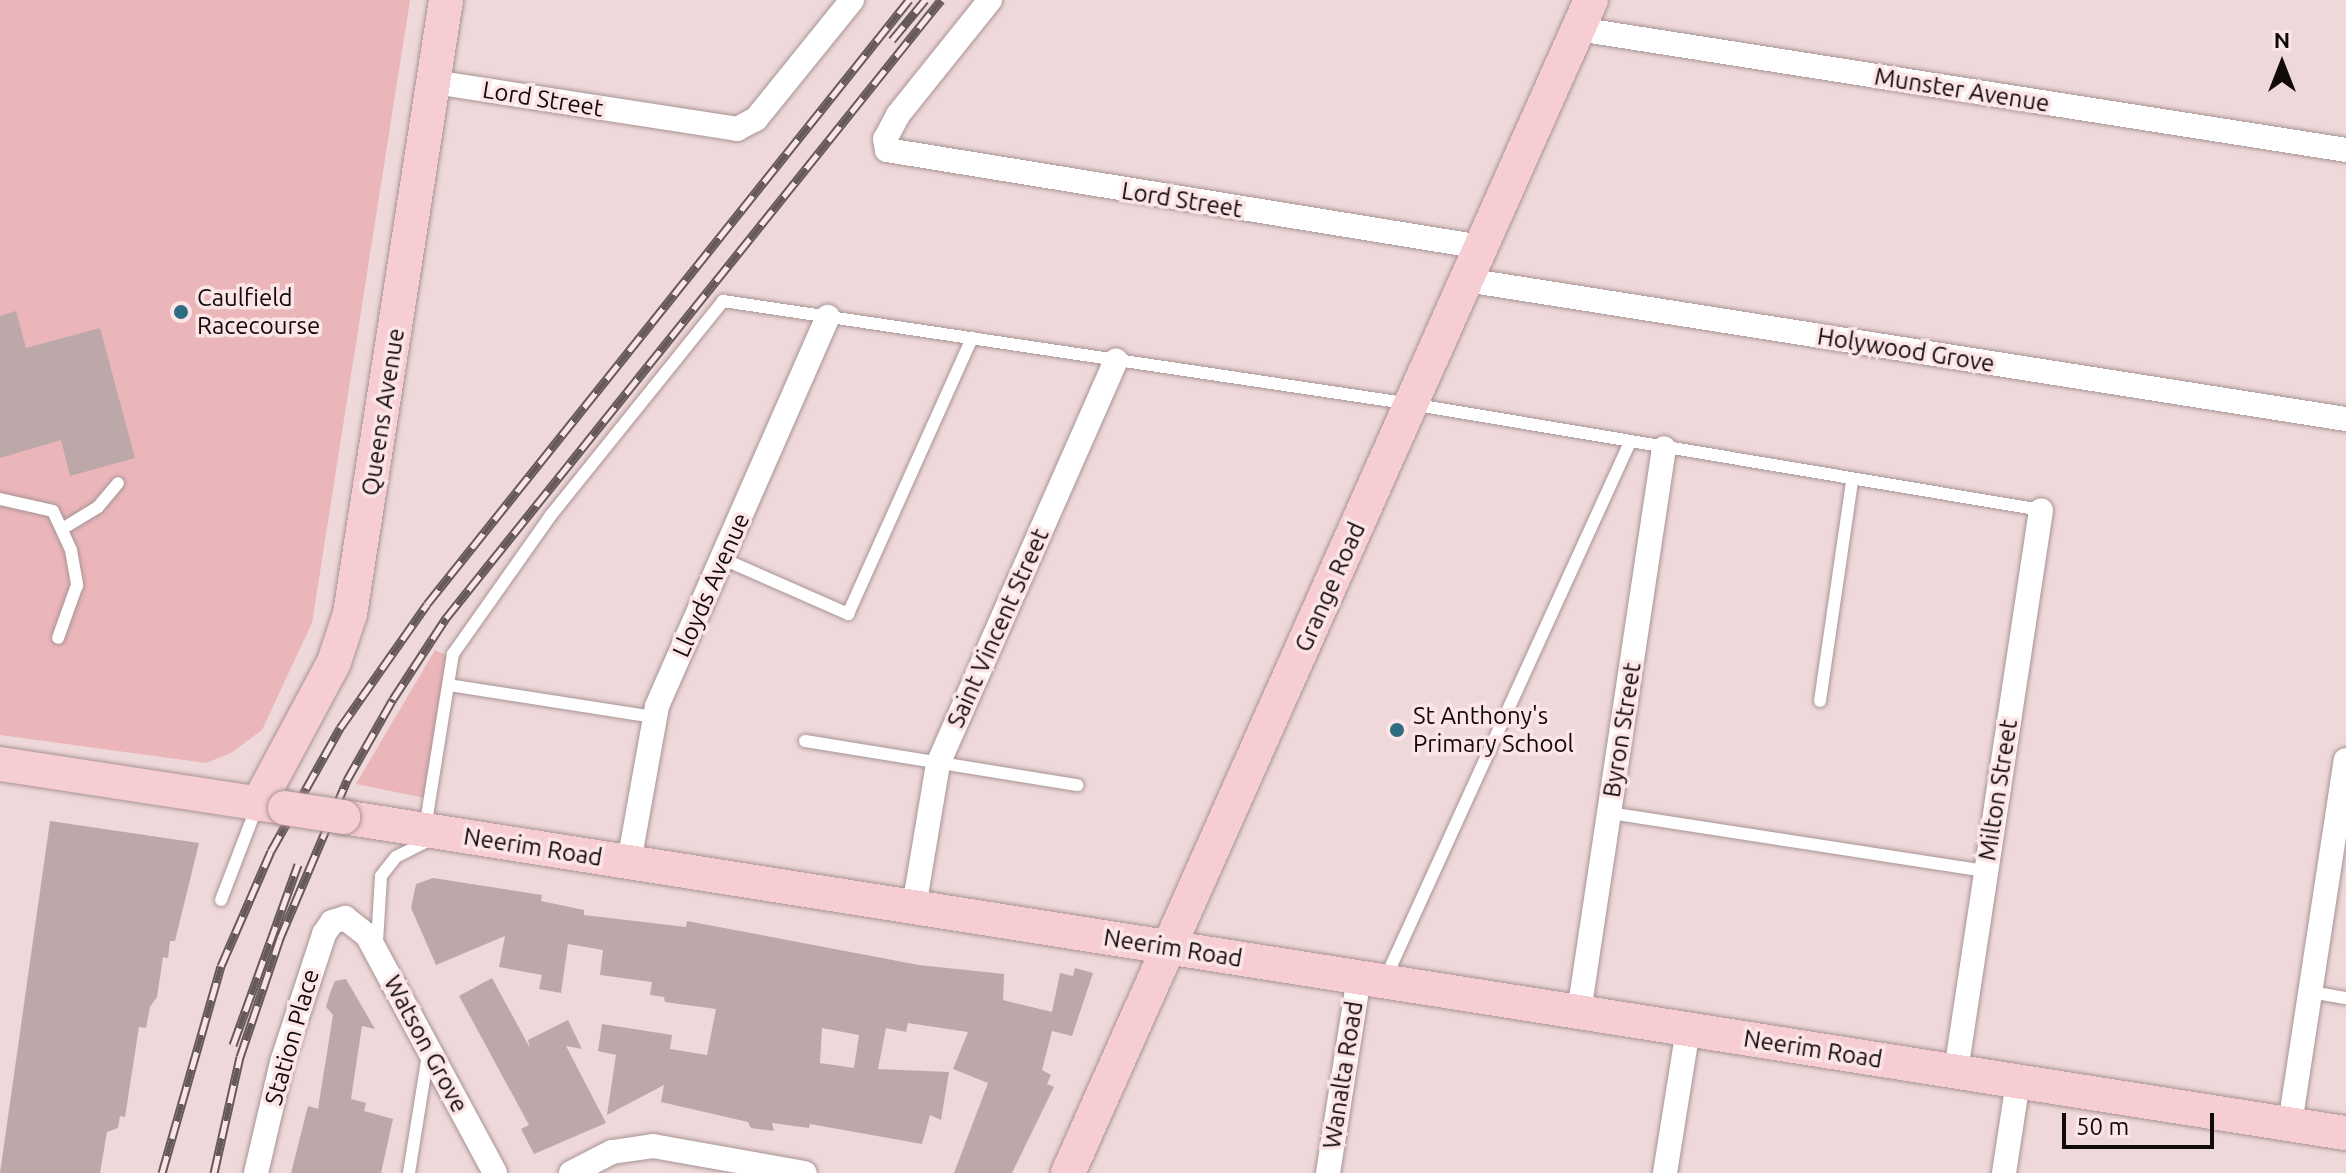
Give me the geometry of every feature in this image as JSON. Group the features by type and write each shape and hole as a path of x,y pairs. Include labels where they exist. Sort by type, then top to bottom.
{"main road":[{"name":"Queens Avenue","path":"272,806 334,662 350,614 446,0"},
{"name":"Grange Road","path":"1068,1173 1584,14"},
{"name":"Neerim Road","path":"0,764 343,817 437,825 629,862 2346,1133"}],"street":[{"name":"Lord Street","path":"434,82 724,128 747,126 852,0"},
{"name":"Lord Street","path":"990,0 898,115 884,147 915,158 1481,247"},
{"name":"Munster Avenue","path":"1584,14 2346,150"},
{"name":"Holywood Grove","path":"1466,280 2346,419"},
{"name":"Lloyds Avenue","path":"629,862 653,717 828,317"},
{"name":"Saint Vincent Street","path":"914,907 938,764 1116,360"},
{"name":"Byron Street","path":"1579,1012 1664,448"},
{"name":"Milton Street","path":"1956,1071 2041,510"},
{"path":"2290,1124 2311,992 2338,872 2346,760"},
{"name":"Watson Grove","path":"351,919 363,928 377,952 495,1173"},
{"name":"Station Place","path":"256,1173 282,1062 324,934 334,920 351,919"},
{"name":"Wanalta Road","path":"1328,1173 1371,979"},
{"path":"1665,1173 1688,1030"},
{"path":"2004,1173 2018,1081"},
{"path":"571,1173 612,1152 653,1146 805,1173"}],"lane":[{"path":"377,952 376,897 384,872 399,854 437,825 453,654 551,515 723,301 1411,404 1852,481 2041,510"},
{"path":"723,559 848,614 972,338"},
{"path":"1371,979 1630,442"},
{"path":"1820,701 1852,481"},
{"path":"62,529 98,507 118,483"},
{"path":"0,499 53,511 62,529 77,585 58,638"},
{"path":"449,685 653,717"},
{"path":"805,741 1077,785"},
{"path":"221,900 272,806"},
{"path":"1610,813 1986,871"},
{"path":"2311,992 2346,998"},
{"path":"409,1173 429,1049"}],"shaded area":[{"name":"Caulfield Racecourse","path":"0,0 410,0 312,623 262,730 231,753 206,763 0,735"},
{"path":"435,650 448,656 425,798 356,784"}],"building":[{"path":"16,311 26,348 100,328 135,458 70,476 61,440 0,458 0,316"},
{"path":"50,821 199,843 175,941 170,941 168,958 163,957 157,997 150,1007 146,1028 139,1027 125,1117 120,1116 118,1128 107,1132 100,1173 0,1173"},
{"path":"433,878 542,895 541,901 584,910 584,915 686,927 687,921 919,965 1004,974 1003,1000 1052,1012 1060,973 1073,976 1075,968 1093,973 1072,1036 1052,1031 1042,1070 1051,1075 1047,1084 1054,1087 1012,1173 954,1173 988,1083 953,1069 968,1032 908,1023 906,1032 886,1028 878,1069 949,1072 941,1120 930,1115 922,1144 810,1124 809,1128 772,1123 774,1131 751,1128 748,1122 661,1102 664,1085 607,1115 616,1055 598,1051 602,1024 672,1035 670,1049 707,1055 716,1009 665,1002 664,997 650,995 652,982 600,975 603,950 568,944 561,993 539,989 542,975 499,967 505,936 436,965 411,908 416,884","holes":["822,1028 859,1035 854,1068 820,1063"]},
{"path":"492,978 530,1048 528,1040 568,1020 582,1049 566,1046 606,1123 534,1154 521,1129 529,1125 459,996"},
{"path":"346,979 375,1029 362,1026 351,1099 366,1103 364,1111 393,1119 381,1173 291,1173 308,1106 318,1109 333,1015 326,1007 335,981"}],"railway":[{"path":"162,1173 221,966 271,851 340,728 427,604 909,0"},
{"path":"892,40 925,0"},
{"path":"214,1173 240,1057 280,938 347,780 393,699 446,618 941,0"},
{"path":"233,1045 298,864"}],"place":[{"name":"Caulfield Racecourse","path":"181,312"},
{"name":"St Anthony's Primary School","path":"1397,730"}]}
